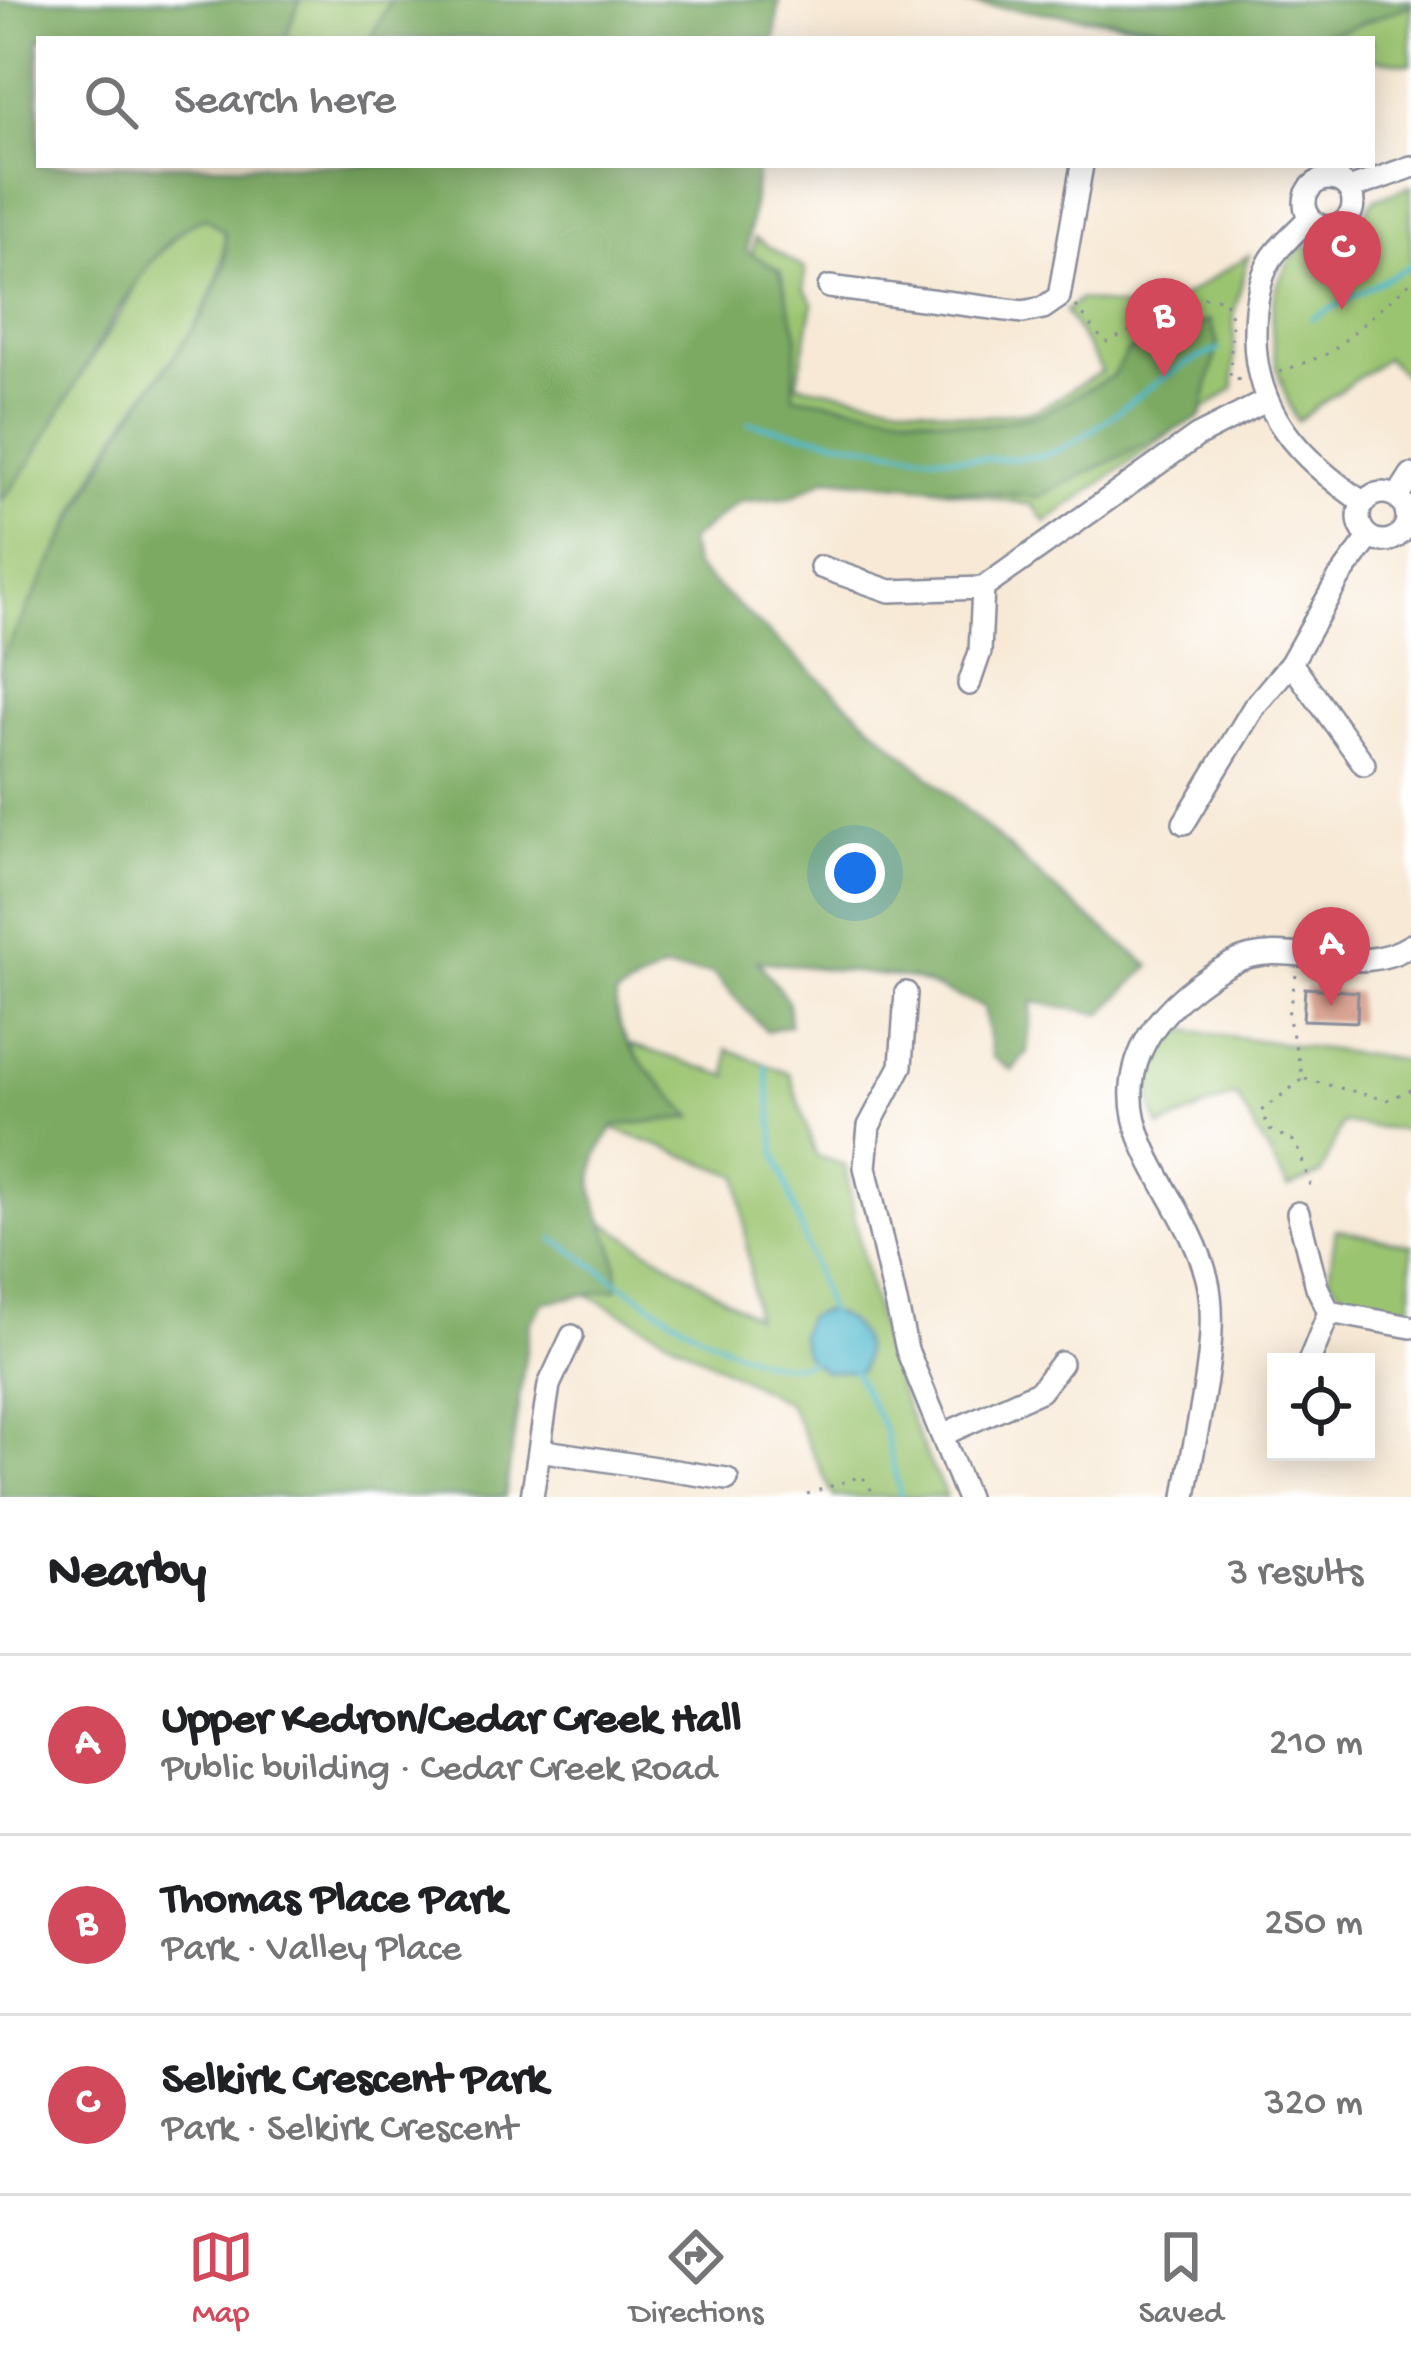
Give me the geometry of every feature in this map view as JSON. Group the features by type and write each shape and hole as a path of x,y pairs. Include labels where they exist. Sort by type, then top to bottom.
{"street":[{"path":"1309,218 1304,202 1310,187 1330,179 1349,189 1411,167"},
{"path":"829,287 1023,312 1043,308 1059,297 1081,168"},
{"path":"1299,168 1310,187"},
{"path":"1309,218 1331,227 1346,220 1353,205 1349,189"},
{"path":"1309,218 1272,257 1260,282 1254,349 1259,376 1275,422 1316,470 1364,503"},
{"path":"821,567 890,591 983,589 1197,436 1266,401"},
{"path":"1397,497 1411,475"},
{"path":"1383,493 1397,497 1407,512 1407,532 1388,541 1370,537 1360,521 1364,503 1383,493"},
{"path":"1184,823 1254,707 1291,663 1339,578 1370,537"},
{"path":"969,684 980,652 983,589"},
{"path":"1291,663 1364,764"},
{"path":"1185,1497 1208,1347 1208,1282 1186,1224 1142,1144 1129,1100 1132,1064 1160,1019 1237,960 1383,961 1411,945"},
{"path":"906,993 901,1066 869,1126 865,1167 907,1350 967,1497"},
{"path":"1298,1213 1317,1287 1329,1312 1313,1353"},
{"path":"1329,1312 1411,1327"},
{"path":"532,1497 549,1385 572,1336"},
{"path":"942,1435 1040,1391 1061,1363"},
{"path":"538,1450 727,1480"}],"path":[{"path":"1059,297 1083,310 1105,343 1125,338 1190,301 1216,296 1228,304 1232,319 1230,378 1259,376 1330,353 1411,282"},
{"path":"1296,974 1288,1015 1303,1078"},
{"path":"1303,1078 1387,1100 1411,1090"},
{"path":"1298,1213 1310,1183 1306,1166 1296,1142 1270,1130 1261,1111 1303,1078"},
{"path":"807,1493 862,1476 876,1497"}],"green space":[{"path":"0,0 300,0 286,36 36,36 36,168 758,168 747,251 780,271 797,334 793,396 983,425 1042,414 1112,376 1127,352 1210,320 1218,344 1201,417 1038,497 827,478 792,497 739,502 689,541 695,567 1066,899 1150,966 1102,1014 1033,1002 1027,1052 1012,1071 992,1057 984,1007 914,979 758,961 788,1001 790,1025 766,1031 712,973 661,970 616,996 617,1014 630,1047 693,1117 614,1126 599,1151 594,1192 617,1265 617,1289 544,1302 530,1323 505,1497 0,1497 0,661 120,432 203,315 225,265 225,233 207,218 180,231 153,260 125,299 22,475 0,501"},
{"path":"300,0 391,0 372,36 286,36"},
{"path":"391,0 779,0 775,36 372,36"},
{"path":"931,0 1411,0 1411,5 1345,30 1260,36"},
{"path":"960,0 1411,0 1411,64 1375,59 1375,36 1213,36"},
{"path":"1411,186 1411,382 1386,358 1297,421 1275,354 1272,330 1278,284 1303,246 1345,242 1375,199"},
{"path":"207,217 225,233 222,262 202,314 119,432 0,661 0,501 121,313 143,270 193,220"},
{"path":"755,238 805,269 804,289 813,303 797,384 978,417 1037,410 1102,371 1065,311 1080,299 1155,314 1249,255 1234,313 1234,388 1046,522 1032,505 854,474 704,499"},
{"path":"1185,1030 1411,1061 1411,1131 1342,1123 1321,1174 1288,1188 1236,1095 1160,1127 1152,1100 1154,1074 1165,1050"},
{"path":"604,1036 728,1076 727,1049 790,1074 816,1156 845,1165 882,1336 909,1416 947,1497 834,1497 789,1404 557,1278 570,1201 755,1317 739,1176 585,1118"},
{"path":"1336,1229 1411,1245 1411,1322 1365,1307 1337,1287 1329,1276"}],"water":[{"path":"823,1311 843,1318 857,1332 864,1350 860,1371 824,1371 806,1356 800,1335 806,1317"}],"building":[{"path":"1305,988 1358,992 1357,1022 1303,1020"}],"waterway":[{"path":"1312,319 1411,265"},
{"path":"749,423 911,452 1000,459 1037,456 1065,447 1178,369 1219,350"},
{"path":"766,1066 776,1154 830,1315"},
{"path":"554,1239 718,1343 785,1365 812,1361"},
{"path":"853,1369 884,1429 901,1497"}],"place":[{"name":"Selkirk Crescent Park","path":"1342,310"},
{"name":"Thomas Place Park","path":"1164,377"},
{"name":"Upper Kedron/Cedar Creek Hall","path":"1331,1006"}]}
